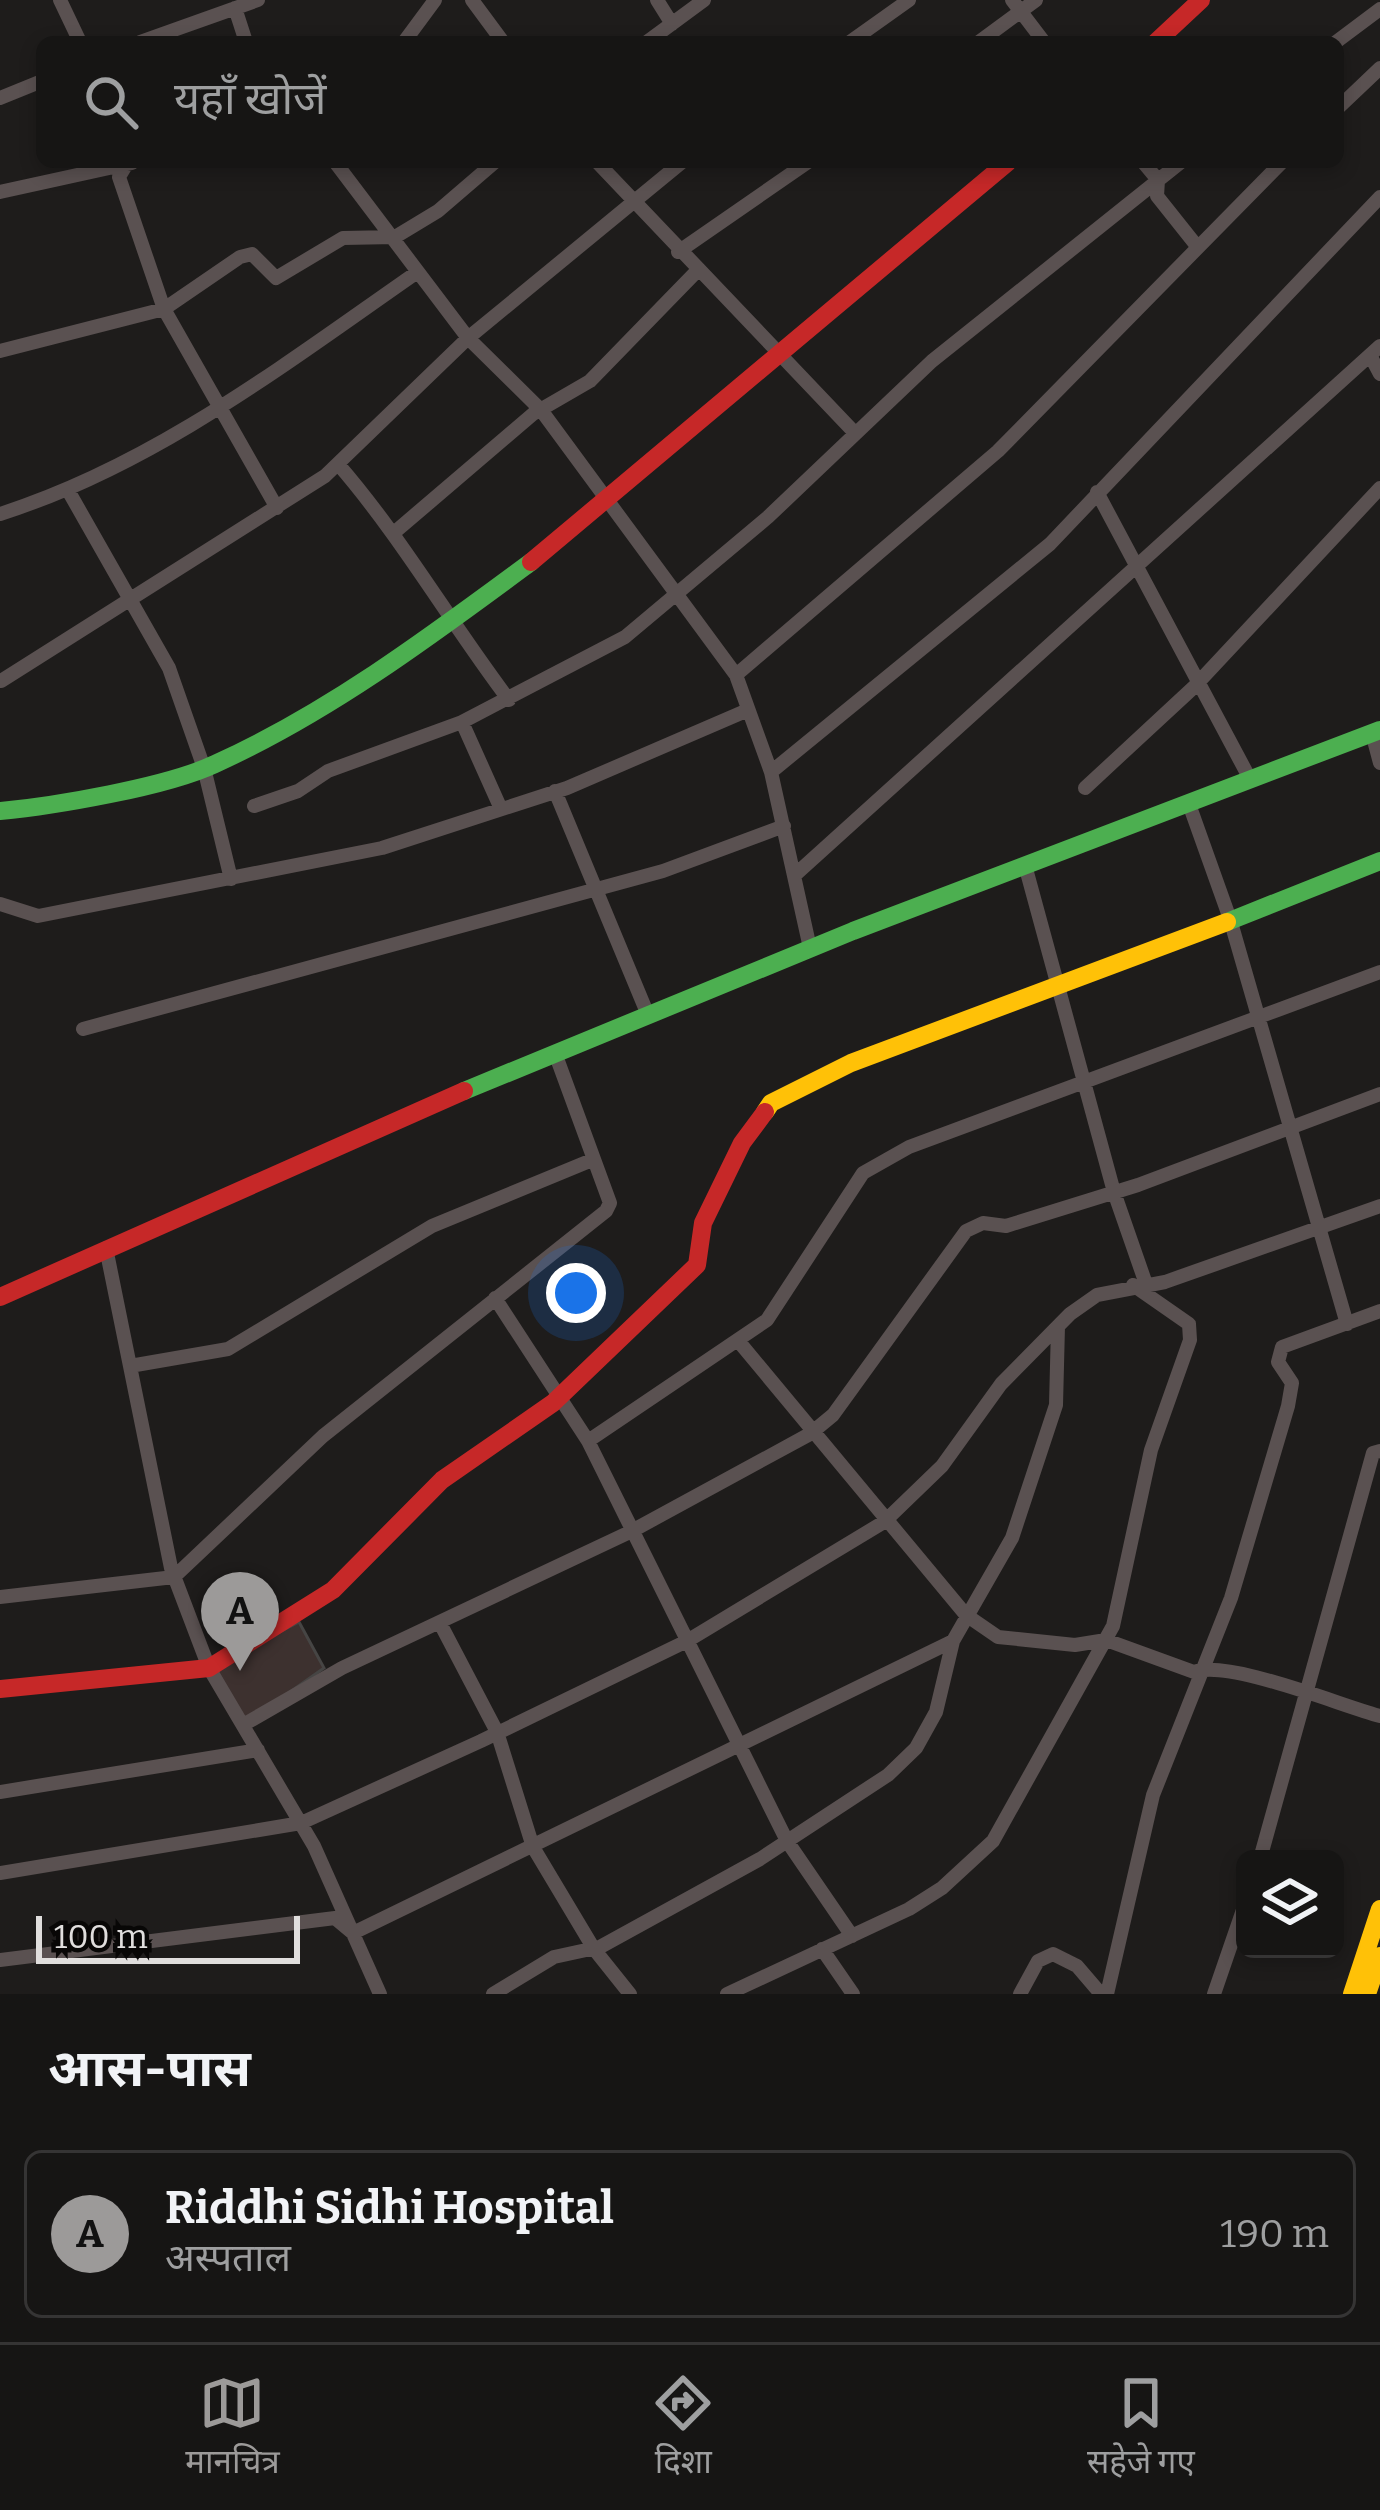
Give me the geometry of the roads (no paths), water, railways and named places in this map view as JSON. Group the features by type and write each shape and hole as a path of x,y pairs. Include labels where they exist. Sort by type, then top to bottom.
{"main road":[{"path":"1163,36 1202,0"},
{"path":"0,811 46,807 204,768 395,662 608,501 1001,168"},
{"path":"0,1297 556,1052 810,948 1376,732"},
{"path":"0,1689 209,1668 333,1590 442,1480 558,1399 697,1264 703,1223 765,1108 851,1064 1380,861"},
{"path":"1352,1994 1380,1909"},
{"path":"1367,1994 1380,1956"}],"street":[{"path":"60,0 77,36"},
{"path":"157,36 258,0"},
{"path":"408,36 435,0"},
{"path":"472,0 499,36"},
{"path":"657,0 672,23"},
{"path":"655,36 704,0"},
{"path":"858,36 909,0"},
{"path":"985,36 1017,6 1036,0"},
{"path":"1343,36 1378,4"},
{"path":"1017,6 1040,36"},
{"path":"235,8 244,36"},
{"path":"1344,102 1380,68"},
{"path":"0,98 36,83"},
{"path":"0,192 108,168"},
{"path":"127,168 119,177 164,309 277,508"},
{"path":"339,168 468,338 541,410 736,675 771,772 810,948"},
{"path":"0,351 164,309 240,257 252,254 276,278 343,238 388,238 438,211 488,168"},
{"path":"602,168 854,432"},
{"path":"1,681 277,508 338,464 468,338 675,168"},
{"path":"678,252 799,168"},
{"path":"1147,168 1158,180 1157,196 1196,245"},
{"path":"254,806 298,791 328,771 462,722 625,637 768,518 932,361 1173,168"},
{"path":"736,675 998,451 1150,302 1196,245 1276,168"},
{"path":"771,772 1050,544 1380,197"},
{"path":"396,531 541,410 590,381 697,271"},
{"path":"0,514 69,492 220,408 416,273"},
{"path":"1375,351 1380,374"},
{"path":"796,874 1375,351"},
{"path":"338,464 396,531 450,622 509,700"},
{"path":"1085,788 1198,683 1380,488"},
{"path":"69,492 170,668 204,768 231,879"},
{"path":"1097,492 1250,779"},
{"path":"0,904 38,916 382,848 555,791 748,710"},
{"path":"462,722 501,809"},
{"path":"1376,732 1380,763"},
{"path":"555,791 647,1015"},
{"path":"1190,804 1230,919 1347,1324"},
{"path":"83,1029 663,871 784,826"},
{"path":"727,1994 943,1888 993,1841 1113,1626 1151,1450 1190,1340 1189,1324 1140,1285 1025,865"},
{"path":"588,1441 740,1343 767,1320 863,1173 909,1147 1380,972"},
{"path":"0,1597 174,1576 323,1436 607,1211 610,1203 556,1052"},
{"path":"243,1725 342,1668 630,1532 810,1434 833,1414 966,1231 983,1223 1006,1226 1114,1192 1380,1094"},
{"path":"130,1366 228,1349 432,1226 592,1160"},
{"path":"0,1873 301,1823 687,1641 884,1522 942,1466 1001,1384 1096,1295 1140,1285 1380,1206"},
{"path":"106,1248 174,1576 209,1668 301,1823 380,1994"},
{"path":"495,1298 588,1441 787,1841 852,1936"},
{"path":"1104,1994 1153,1795 1205,1668 1288,1406 1292,1384 1278,1362 1282,1347 1380,1311"},
{"path":"493,1994 554,1957 594,1948 787,1841 888,1775 916,1748 936,1712 953,1641 1012,1538 1056,1405 1058,1326"},
{"path":"740,1343 884,1522 966,1615 998,1637 1075,1645 1106,1640 1194,1672 1205,1668 1244,1672 1380,1716"},
{"path":"1263,1850 1373,1453 1380,1450"},
{"path":"441,1625 497,1732 533,1847 594,1948 630,1994"},
{"path":"353,1933 953,1641"},
{"path":"0,1792 258,1750"},
{"path":"0,1960 335,1918 353,1933"},
{"path":"1214,1994 1236,1930"},
{"path":"822,1949 853,1994"},
{"path":"1020,1994 1039,1960 1053,1954 1077,1966 1104,1994"}],"place":[{"name":"Riddhi Sidhi Hospital","path":"240,1671"}]}
